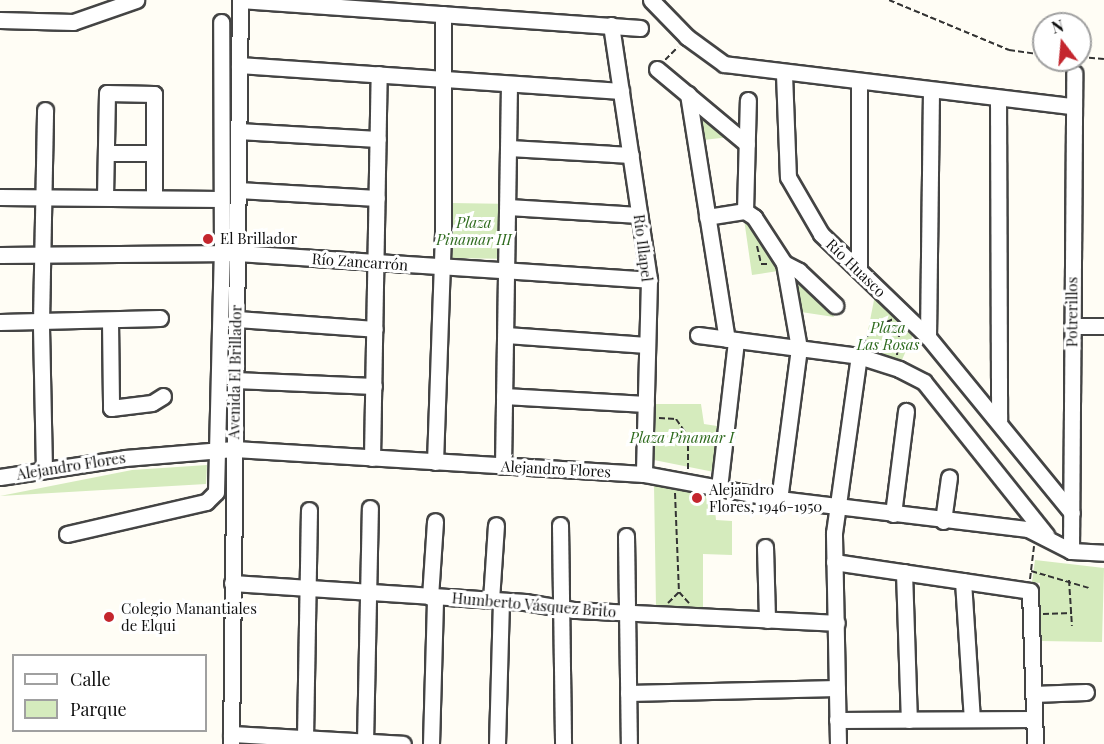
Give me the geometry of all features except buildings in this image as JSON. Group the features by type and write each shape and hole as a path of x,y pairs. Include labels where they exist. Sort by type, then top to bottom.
{"street":[{"path":"0,20 73,22 136,0"},
{"path":"240,0 640,28"},
{"name":"Avenida El Brillador","path":"231,739 232,583 226,450 230,253 238,190 240,0"},
{"path":"651,0 687,37 724,64 784,74 1073,106"},
{"path":"435,462 442,267 444,80 442,14"},
{"name":"Avenida El Brillador","path":"67,534 206,502 215,495 226,450 236,380 237,320 230,253 221,199 221,22"},
{"name":"Río Illapel","path":"611,25 648,280 644,474"},
{"path":"239,65 621,91"},
{"path":"657,69 747,144"},
{"name":"Potrerillos","path":"1071,551 1074,73"},
{"path":"372,458 379,74"},
{"name":"Río Huasco","path":"784,74 788,177 821,234 928,336 999,420 1072,513"},
{"path":"859,82 859,270"},
{"path":"503,466 509,84"},
{"path":"928,336 931,91"},
{"path":"105,197 107,93 154,94 154,197"},
{"path":"688,94 707,217 731,340 719,488"},
{"path":"998,98 999,420"},
{"path":"745,211 748,100"},
{"path":"44,470 41,322 45,110"},
{"path":"238,131 378,139"},
{"path":"508,148 631,155"},
{"path":"106,153 154,153"},
{"path":"238,190 377,198"},
{"path":"0,197 221,199"},
{"path":"508,207 639,215"},
{"path":"707,217 745,211 754,217 784,263 799,348 779,499"},
{"name":"Río Zancarrón","path":"0,255 230,253 648,280"},
{"path":"784,263 799,271 835,305"},
{"path":"0,322 110,321 126,317 160,318"},
{"path":"237,320 375,329"},
{"path":"110,321 111,408 152,403 163,396"},
{"path":"1072,326 1104,326"},
{"path":"506,335 647,345"},
{"path":"698,335 859,356 894,368 924,382 1041,533"},
{"path":"838,744 834,562 838,506 859,356"},
{"path":"236,380 374,386"},
{"path":"504,396 646,410"},
{"path":"893,514 906,411"},
{"name":"Alejandro Flores","path":"0,477 125,458 226,450 644,474 779,499 1041,533 1071,551 1104,553"},
{"path":"943,521 949,477"},
{"path":"364,741 370,508"},
{"path":"305,738 309,510"},
{"path":"431,744 435,521"},
{"path":"496,525 497,744"},
{"path":"560,525 563,744"},
{"path":"626,536 629,744"},
{"path":"765,547 767,620"},
{"path":"834,562 1030,591 1035,744"},
{"path":"904,572 909,720"},
{"path":"963,581 972,719"},
{"name":"Humberto Vásquez Brito","path":"232,583 496,601 562,609 837,623"},
{"path":"628,693 837,688"},
{"path":"1034,694 1086,692"},
{"path":"837,720 1034,719"},
{"path":"231,739 305,738 403,744"}],"path":[{"path":"889,0 1010,50 1032,53"},
{"path":"657,69 687,37"},
{"path":"859,356 870,329 885,321 908,318"},
{"path":"894,368 898,328 908,318"},
{"path":"646,410 676,419 688,436 688,473"},
{"path":"676,490 672,501 678,502 679,592"},
{"path":"1030,591 1031,572 1041,533"},
{"path":"1031,572 1069,580 1089,588"},
{"path":"1069,580 1072,626"},
{"path":"1031,615 1072,613"}],"green space":[{"path":"696,109 730,137 703,140"},
{"name":"Plaza Pinamar III","path":"451,203 499,204 498,259 450,258"},
{"path":"744,219 747,221 778,271 752,275"},
{"path":"796,273 831,308 834,317 801,312"},
{"name":"Plaza Las Rosas","path":"875,295 914,333 901,362 864,351"},
{"name":"Plaza Pinamar I","path":"656,404 701,404 704,424 717,426 714,472 654,460"},
{"path":"207,465 206,484 0,496 132,470"},
{"path":"654,485 714,497 716,520 732,521 732,555 703,554 703,608 656,606"},
{"path":"1035,560 1104,568 1102,642 1040,641 1040,583 1032,582"}],"place":[{"name":"El Brillador","path":"208,239"},
{"name":"Alejandro Flores, 1946-1950","path":"697,498"},
{"name":"Colegio Manantiales de Elqui","path":"109,617"}]}
